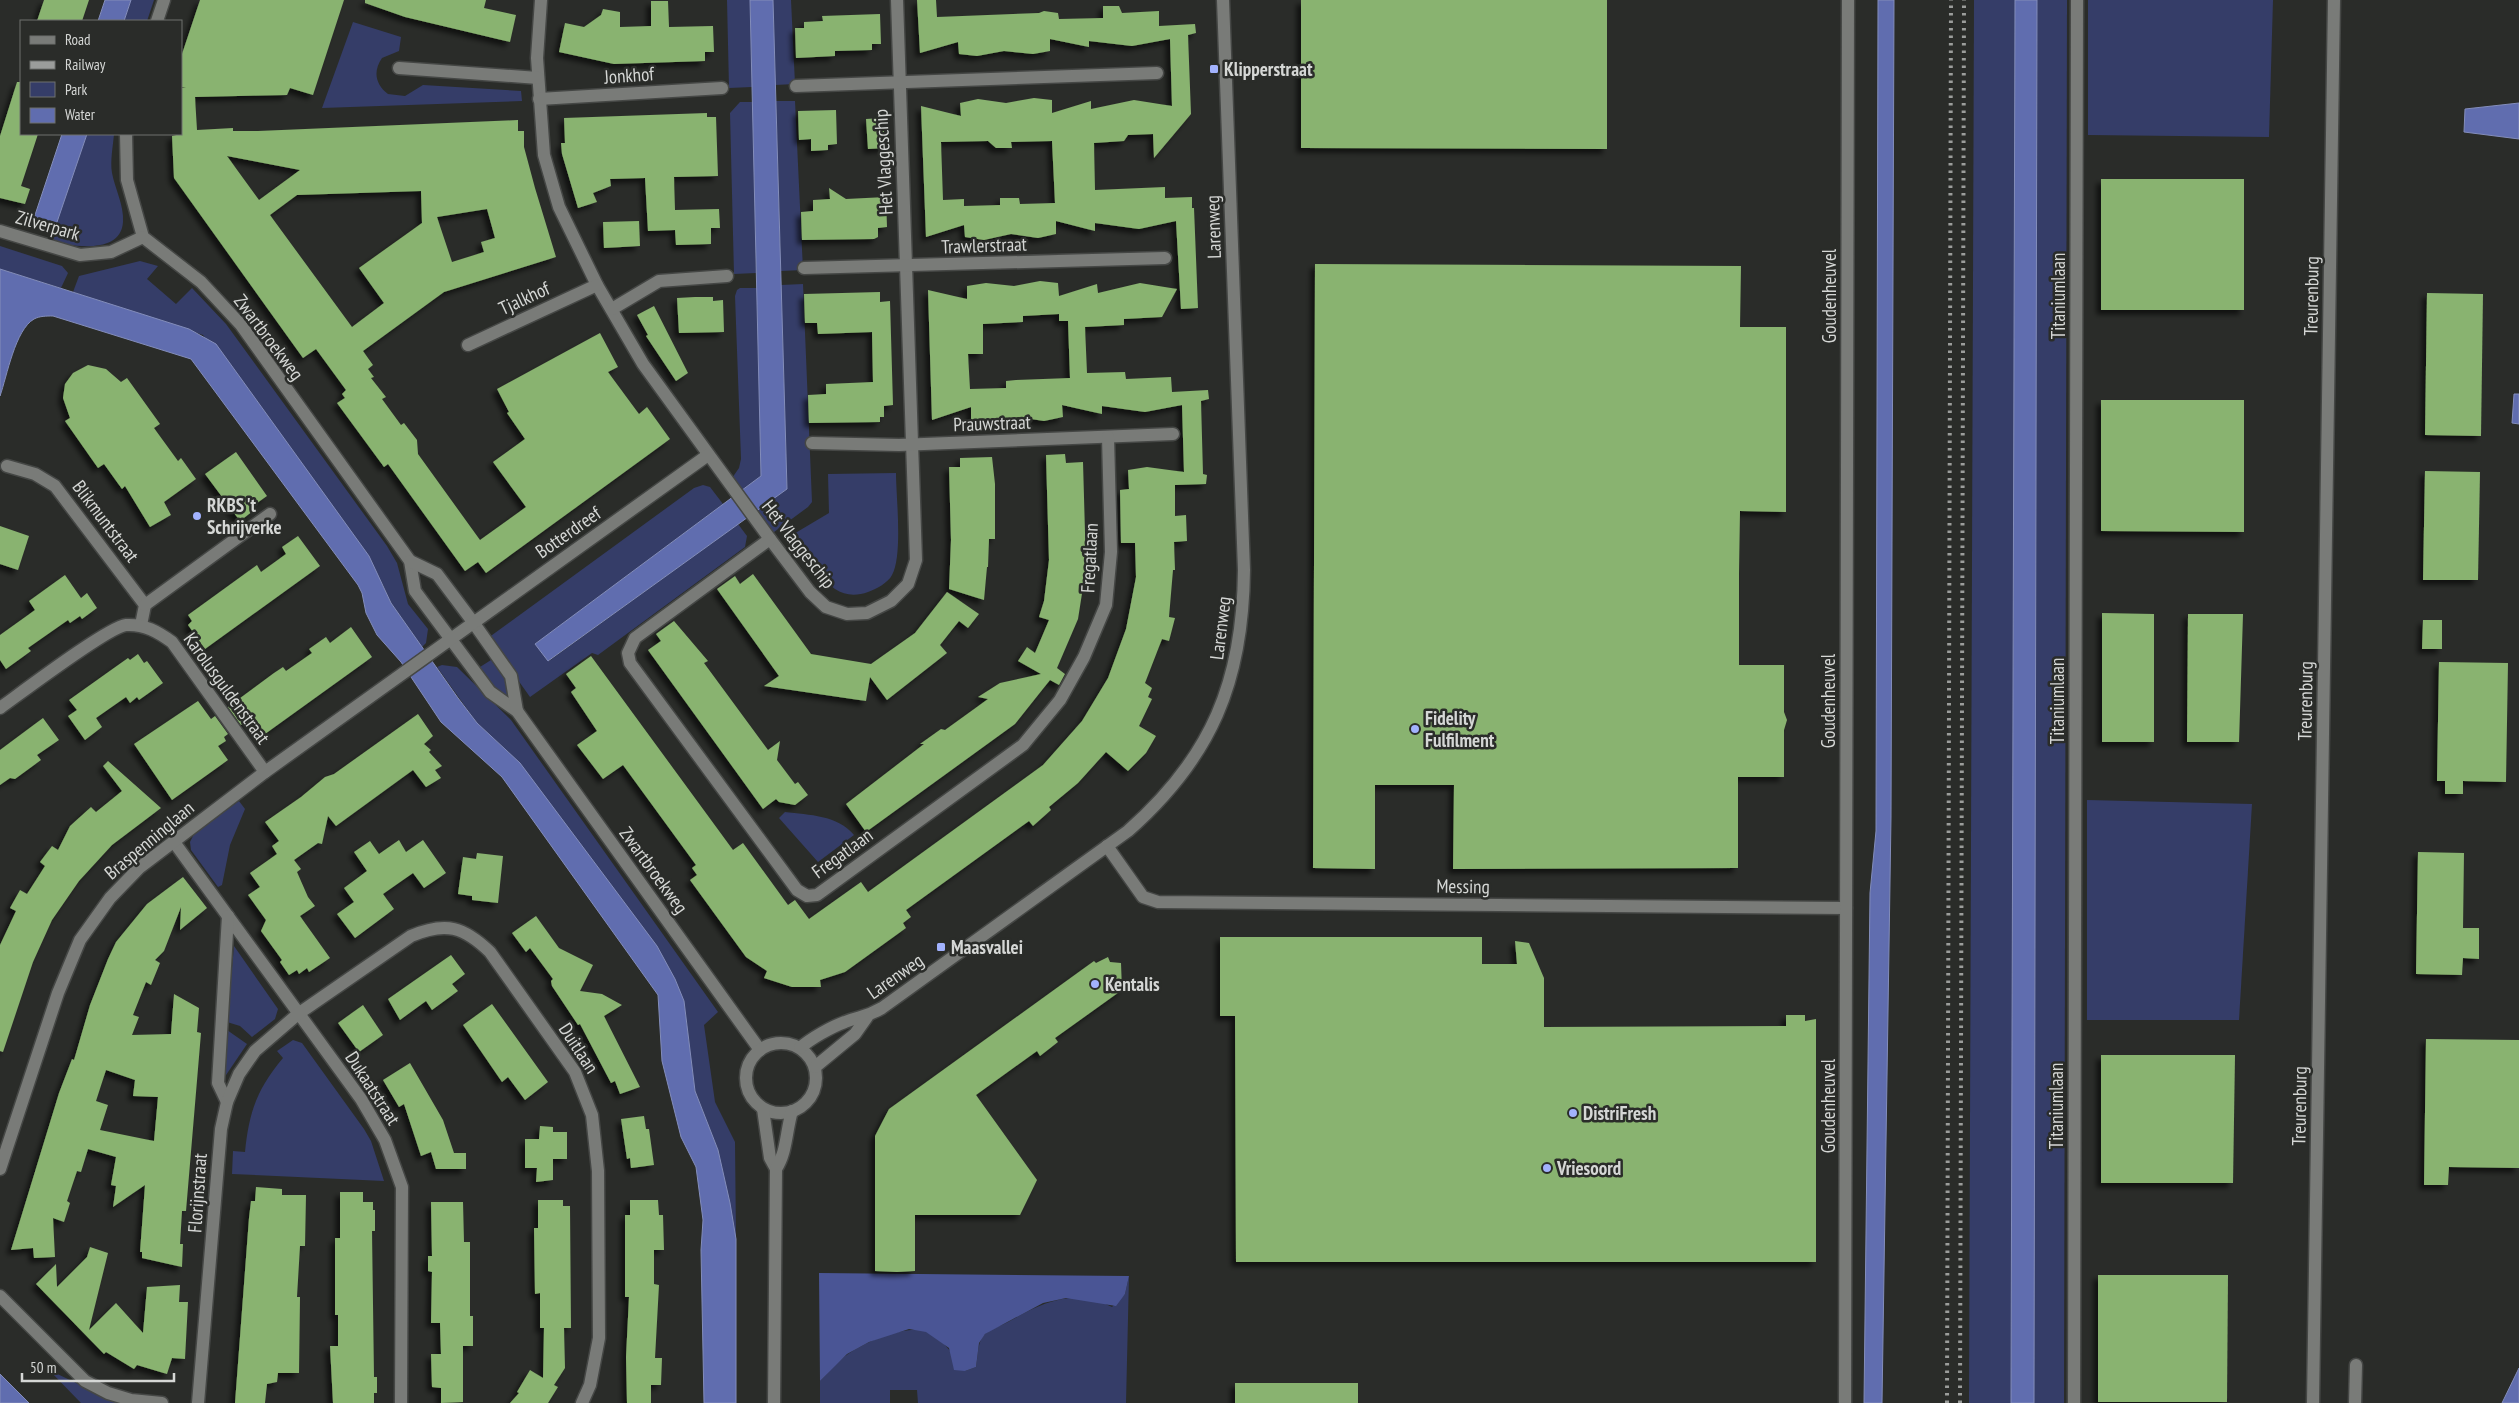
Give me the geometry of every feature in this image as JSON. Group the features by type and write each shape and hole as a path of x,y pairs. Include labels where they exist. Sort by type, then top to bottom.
{"street":[{"path":"157,20 164,0"},
{"name":"Het Vlaggeschip","path":"541,0 538,78 544,154 559,206 597,285 643,364 759,525 810,592 826,607 847,614 867,613 891,601 908,584 916,560 907,266 898,82 897,0"},
{"name":"Larenweg","path":"800,1048 808,1041 845,1022 867,1017 950,960 1128,831 1165,796 1197,753 1219,712 1228,686 1241,635 1244,570 1223,0"},
{"name":"Goudenheuvel","path":"1845,1403 1848,0"},
{"name":"Titaniumlaan","path":"2074,1403 2077,0"},
{"name":"Treurenburg","path":"2313,1403 2334,0"},
{"path":"399,68 538,78"},
{"path":"796,86 1156,72"},
{"name":"Jonkhof","path":"539,99 722,88"},
{"path":"126,135 127,180 143,237"},
{"name":"Zilverpark","path":"0,231 80,255 111,252 143,237"},
{"name":"Zwartbroekweg","path":"143,237 201,282 241,325 410,561 415,591 490,692 517,711 760,1050"},
{"name":"Trawlerstraat","path":"804,268 1165,258"},
{"path":"612,309 659,281 727,276"},
{"name":"Tjalkhof","path":"468,345 597,285"},
{"name":"Prauwstraat","path":"812,443 912,445 1174,434"},
{"name":"Fregatlaan","path":"770,539 635,638 628,653 630,663 797,890 807,896 816,895 1023,745 1060,700 1084,657 1106,605 1111,552 1108,437"},
{"name":"Botterdreef","path":"450,639 708,455"},
{"name":"Blikmuntstraat","path":"7,466 35,474 55,486 145,605"},
{"path":"0,708 103,636 124,625 141,625 145,605 270,514"},
{"name":"Zwartbroekweg","path":"410,561 437,574 473,622 511,676 517,711"},
{"name":"Karolusguldenstraat","path":"141,625 156,631 172,642 265,772"},
{"name":"Braspenninglaan","path":"0,1170 58,993 80,940 110,898 139,868 265,772 407,672 450,639"},
{"name":"Dukaatstraat","path":"174,842 366,1107 385,1140 402,1187 401,1403"},
{"name":"Messing","path":"1107,846 1143,897 1158,902 1846,908"},
{"path":"227,1102 218,1083 228,916"},
{"name":"Duitlaan","path":"298,1014 411,936 431,928 450,928 463,932 474,937 490,952 575,1072 592,1114 598,1170 599,1338 590,1386 582,1403"},
{"name":"Florijnstraat","path":"198,1403 221,1129 227,1102 239,1074 254,1051 298,1014"},
{"path":"815,1066 855,1034 867,1017"},
{"path":"780,1042 800,1048 808,1055 815,1066 817,1080 813,1094 804,1105 792,1112 778,1114 763,1109 754,1100 747,1088 746,1074 751,1060 760,1050 780,1042"},
{"path":"763,1109 770,1158 776,1169 774,1403"},
{"path":"776,1169 783,1159 786,1130 792,1112"},
{"path":"0,1296 86,1382 108,1393 131,1400 162,1403"},
{"path":"2356,1365 2356,1403"}],"green space":[{"path":"131,0 154,0 147,20 124,20"},
{"path":"727,0 750,0 752,87 729,88"},
{"path":"773,0 791,0 795,84 775,85"},
{"path":"1974,0 2015,0 2011,1403 1969,1403"},
{"path":"2037,0 2067,0 2064,1403 2034,1403"},
{"path":"2088,0 2273,0 2269,137 2088,135"},
{"path":"353,22 401,37 399,51 382,58 377,68 378,82 388,94 405,96 423,85 521,91 522,101 322,108"},
{"path":"776,101 795,101 803,270 781,271"},
{"path":"740,102 753,102 756,273 734,274 730,113"},
{"path":"87,135 114,135 111,168 123,216 120,233 114,240 93,246 70,245 50,240"},
{"path":"0,246 62,266 68,273 61,288 0,269"},
{"path":"140,261 158,266 147,279 176,304 192,288 226,324 387,546 397,563 408,604 428,629 426,643 422,647 391,603 383,585 203,335 73,292 79,276"},
{"path":"803,284 812,502 770,535 754,513 787,489 781,285"},
{"path":"740,288 757,288 761,476 738,493 730,481 739,468 741,459 735,296"},
{"path":"896,473 898,540 892,575 888,581 871,591 855,595 843,593 835,589 825,579 792,535 829,513 828,474"},
{"path":"703,485 710,487 723,504 535,644 549,661 738,524 747,536 745,547 598,655 592,653 530,697 488,638 694,488"},
{"path":"491,660 504,678 513,701 494,688 480,667"},
{"path":"442,665 457,667 511,720 718,1012 704,1025 715,1102 735,1142 736,1239 718,1150 695,1091 684,1001 520,763 477,723 437,667"},
{"path":"2087,800 2252,804 2239,1020 2087,1020"},
{"path":"239,801 245,809 230,845 222,885 218,887 191,850 190,842 194,834"},
{"path":"785,812 813,815 840,823 854,835 818,862 779,818"},
{"path":"234,946 278,1009 275,1019 252,1037 240,1026 227,1022"},
{"path":"227,1030 247,1044 222,1081"},
{"path":"293,1040 302,1043 364,1129 371,1141 384,1181 232,1174 233,1151 245,1152 249,1125 256,1102 267,1080 283,1058 277,1051"},
{"path":"1129,1276 1126,1403 918,1403 917,1390 890,1390 890,1403 820,1403 820,1381 848,1354 876,1339 909,1330 928,1332 944,1344 965,1371 976,1367 980,1342 989,1331 1033,1309 1058,1300 1084,1298 1112,1307 1125,1294"},
{"path":"49,1370 118,1403 81,1403"}],"shaded area":[{"path":"819,1273 1129,1276 1125,1294 1116,1306 1066,1298 1043,1303 985,1334 979,1343 976,1367 965,1371 954,1370 949,1348 926,1332 909,1329 869,1342 847,1354 820,1381"}],"water":[{"path":"105,0 131,0 124,20 98,20"},
{"path":"750,0 773,0 787,489 548,661 535,644 761,476"},
{"path":"1878,0 1894,0 1891,817 1882,1403 1864,1403 1870,893 1876,831"},
{"path":"2015,0 2037,0 2034,1403 2011,1403"},
{"path":"2519,103 2519,139 2464,132 2465,109"},
{"path":"62,135 87,135 56,225 34,218"},
{"path":"0,269 189,329 216,344 369,556 391,603 458,698 477,723 520,763 657,946 675,979 684,1001 695,1091 718,1150 730,1203 736,1239 736,1403 704,1403 701,1250 703,1220 696,1167 681,1137 662,1061 658,995 502,777 441,722 401,662 377,635 366,613 362,593 358,585 191,359 53,316 41,317 34,319 22,333 12,354 0,396"},
{"path":"2514,394 2519,394 2519,424 2512,423"},
{"path":"2519,1368 2519,1403 2502,1403"},
{"path":"0,1374 29,1403 0,1403"}],"building":[{"path":"44,0 89,0 82,20 37,20"},
{"path":"200,0 344,0 313,95 290,88 287,95 195,97 197,130 233,128 233,131 258,131 518,120 518,131 524,131 524,147 556,257 444,292 363,351 373,365 368,369 374,377 371,378 386,397 382,399 401,425 404,423 417,440 418,454 480,540 526,507 493,462 525,439 507,413 509,412 497,389 600,333 618,367 608,372 639,414 647,407 670,439 486,573 478,562 465,571 388,464 384,467 337,403 345,398 342,394 346,390 316,349 303,358 174,178 172,136 182,135 182,88 186,88 182,87 182,54","holes":["227,156 300,170 259,200","421,191 422,223 359,268 384,303 352,327 270,215 297,195","487,209 495,238 481,242 484,252 452,262 437,217"]},
{"path":"365,0 486,0 484,8 516,15 510,42 405,17 365,3"},
{"path":"917,0 936,0 937,17 1039,13 1044,11 1058,13 1059,19 1103,18 1103,6 1119,6 1122,13 1159,11 1159,26 1195,24 1196,33 1188,35 1191,114 1154,158 1153,134 1128,135 1124,141 1094,143 1095,190 1165,187 1165,198 1192,197 1198,308 1181,309 1176,221 1139,229 1095,223 1095,231 1056,221 1056,234 1038,238 1011,234 984,240 965,237 964,225 926,237 921,106 961,116 960,103 978,99 1006,103 1034,98 1052,100 1052,113 1091,101 1091,109 1134,100 1172,106 1170,39 1132,46 1089,41 1089,47 1050,39 1050,51 1033,54 1004,51 977,56 959,54 958,42 920,53","holes":["988,141 996,148 1012,148 1011,142 1052,141 1055,203 1020,204 1019,198 1000,198 1000,205 964,206 964,199 943,200 941,142"]},
{"path":"1301,0 1607,0 1607,149 1301,148"},
{"path":"651,1 668,1 669,27 713,26 714,52 705,52 705,61 614,64 559,52 565,23 584,27 601,15 603,9 620,12 620,27 651,26"},
{"path":"880,14 881,44 872,44 872,50 835,51 835,56 796,58 795,28 804,28 804,22 823,21 822,16"},
{"path":"17,82 20,82 20,135 38,135 21,186 30,189 25,204 0,198 0,136"},
{"path":"836,110 837,144 828,145 828,150 811,151 811,139 799,140 798,111"},
{"path":"707,113 707,117 716,117 718,176 674,177 675,210 719,209 720,228 711,228 711,244 676,245 675,230 648,231 645,178 610,179 611,186 593,193 597,202 578,208 562,154 561,143 565,143 564,118"},
{"path":"883,118 885,148 868,149 866,119"},
{"path":"2101,179 2244,179 2244,310 2101,310"},
{"path":"829,188 846,199 886,197 887,227 878,228 878,237 874,239 802,240 801,212 813,211 813,200 830,199"},
{"path":"639,221 640,246 604,248 603,222"},
{"path":"1315,264 1741,266 1740,327 1786,327 1786,512 1740,511 1739,573 1739,665 1784,665 1784,712 1787,720 1784,730 1784,777 1738,777 1738,868 1453,869 1454,785 1375,785 1375,869 1313,868"},
{"path":"1040,281 1058,283 1059,296 1097,284 1098,293 1140,283 1177,289 1162,317 1124,319 1124,325 1085,327 1087,373 1125,372 1126,379 1171,377 1172,392 1208,390 1209,399 1201,401 1203,474 1207,475 1206,484 1175,485 1175,516 1186,515 1187,541 1174,542 1175,570 1173,570 1169,617 1175,618 1169,641 1162,639 1145,683 1152,688 1148,697 1152,699 1139,726 1156,736 1146,753 1128,771 1106,752 1078,783 1049,807 1051,810 1033,826 1029,821 906,910 911,917 903,923 906,928 845,972 820,980 821,987 792,987 764,978 767,971 746,957 690,880 697,875 692,868 696,865 623,765 603,779 577,745 597,731 571,692 576,688 566,674 591,656 733,850 743,843 788,905 795,900 809,919 861,882 868,892 1043,765 1082,721 1108,678 1126,629 1136,577 1135,543 1121,543 1120,490 1129,489 1128,470 1147,467 1184,472 1182,405 1145,412 1102,406 1102,414 1062,405 1063,417 1044,421 1018,417 990,423 971,420 971,407 932,420 928,290 967,299 967,286 986,283 1014,286","holes":["1059,314 1059,321 1068,321 1070,378 1006,381 1006,388 970,389 968,354 983,354 983,324 1023,322 1023,316"]},
{"path":"880,292 880,302 890,301 893,405 884,406 884,417 880,417 880,422 809,423 808,395 826,394 826,384 873,382 872,332 818,334 817,323 805,323 804,294"},
{"path":"2427,293 2483,294 2481,436 2425,435"},
{"path":"713,297 713,301 723,300 724,332 679,333 677,298"},
{"path":"654,306 688,373 676,381 646,336 648,335 637,315"},
{"path":"88,365 106,369 121,382 127,378 160,424 154,428 178,461 181,458 196,479 164,502 171,515 150,527 125,486 122,489 104,464 98,468 65,421 70,418 63,398 65,384 73,373"},
{"path":"2101,400 2244,400 2244,532 2101,531"},
{"path":"236,452 267,496 250,508 253,511 240,521 205,474"},
{"path":"1065,454 1066,463 1083,462 1086,568 1078,619 1057,668 1065,674 1059,685 1050,680 1015,724 866,832 846,804 924,744 920,744 941,729 945,730 988,699 978,697 1000,683 1041,674 1018,661 1027,647 1035,653 1049,620 1039,617 1044,601 1049,560 1046,455"},
{"path":"992,457 995,484 995,539 989,539 984,600 949,589 951,540 949,467 960,467 960,458"},
{"path":"2425,471 2480,472 2478,580 2423,580"},
{"path":"0,526 29,536 18,570 0,564"},
{"path":"298,536 320,566 205,649 188,625 192,621 188,615 257,565 261,572 286,554 282,547"},
{"path":"753,574 811,654 871,664 915,633 947,592 979,614 968,628 959,621 940,645 947,653 887,700 870,677 866,701 764,686 779,676 717,589 735,576 740,584"},
{"path":"65,575 81,598 87,593 97,608 82,619 80,616 70,623 68,620 28,648 31,651 6,669 0,660 0,635 35,610 29,601"},
{"path":"2102,613 2154,614 2154,742 2102,742"},
{"path":"2188,614 2243,614 2239,742 2187,742"},
{"path":"2423,620 2442,620 2442,649 2422,649"},
{"path":"674,621 708,661 704,663 768,750 780,741 777,760 795,784 798,782 808,795 795,805 779,802 776,799 763,809 648,650 661,641 656,634"},
{"path":"351,627 372,657 265,734 250,719 241,725 228,707 283,667 286,671 312,653 309,649 326,637 330,643"},
{"path":"138,654 144,663 147,661 163,683 139,700 137,697 130,703 126,697 96,718 102,727 85,740 68,716 77,710 69,700 128,658 130,660"},
{"path":"2439,662 2508,663 2506,782 2463,781 2463,794 2445,794 2445,781 2437,781"},
{"path":"198,701 211,719 215,716 228,734 224,737 226,741 218,746 228,760 172,800 134,744"},
{"path":"418,714 433,736 424,744 431,750 429,752 442,766 435,770 441,778 426,787 413,770 336,826 328,816 322,844 318,843 294,860 301,869 297,872 308,897 315,906 300,916 330,958 309,972 307,968 299,974 297,970 289,975 280,962 282,960 261,931 266,920 248,895 260,887 250,873 277,854 272,846 279,841 265,822 301,797 325,777 334,774"},
{"path":"43,718 59,740 37,755 41,760 15,779 10,778 0,785 0,750"},
{"path":"108,761 161,808 112,845 79,881 52,920 33,962 3,1052 0,1051 0,945 16,911 10,908 20,890 27,894 45,866 40,862 52,846 58,850 70,826 91,807 96,812 122,791 103,766"},
{"path":"399,840 406,852 423,840 446,873 424,888 413,873 383,894 394,909 355,938 337,914 354,902 344,888 367,871 354,852 370,841 379,854"},
{"path":"2418,852 2464,853 2463,928 2479,928 2479,959 2463,958 2462,975 2416,974"},
{"path":"477,853 503,856 498,903 472,900 472,896 458,894 463,857 476,859"},
{"path":"183,877 207,908 180,930 181,907 164,951 155,960 160,963 151,985 146,982 133,1015 139,1017 132,1035 171,1034 174,994 199,1008 197,1032 201,1033 186,1211 182,1211 180,1244 183,1244 182,1267 142,1258 142,1252 140,1252 145,1185 113,1207 116,1186 111,1185 116,1157 88,1149 81,1172 77,1171 67,1201 70,1203 64,1222 53,1218 55,1257 34,1258 33,1248 11,1250 59,1093 72,1059 74,1060 90,1005 108,959 116,942 147,904","holes":["106,1070 135,1080 133,1096 158,1097 154,1141 100,1130 108,1105 96,1101"]},
{"path":"536,916 559,948 593,965 580,991 602,994 622,1005 604,1016 640,1087 620,1094 615,1081 611,1083 580,1024 578,1025 552,986 551,981 553,979 530,948 526,952 512,933"},
{"path":"1220,937 1482,937 1482,964 1517,964 1515,941 1529,943 1544,978 1544,1027 1786,1026 1786,1015 1805,1015 1805,1021 1816,1019 1816,1262 1236,1262 1235,1016 1220,1016"},
{"path":"451,955 465,974 452,984 458,991 432,1010 426,1001 400,1020 388,999"},
{"path":"1108,957 1110,962 1121,963 1122,990 1055,1038 1058,1042 1040,1056 1037,1051 976,1095 1037,1180 1020,1215 915,1215 915,1271 875,1271 875,1136 889,1109 1094,961 1096,963"},
{"path":"492,1004 548,1082 525,1100 508,1077 502,1082 463,1025"},
{"path":"363,1005 383,1035 359,1052 338,1023"},
{"path":"2426,1039 2519,1040 2519,1168 2449,1167 2448,1185 2424,1185"},
{"path":"2101,1055 2235,1055 2233,1183 2101,1183"},
{"path":"410,1063 443,1120 454,1153 466,1153 466,1169 436,1169 431,1152 421,1156 404,1104 399,1107 383,1080"},
{"path":"644,1116 646,1129 649,1129 654,1165 631,1168 630,1158 627,1159 621,1119"},
{"path":"540,1126 553,1127 553,1132 567,1132 567,1159 553,1159 553,1180 536,1182 537,1168 525,1168 525,1139 539,1139"},
{"path":"256,1187 282,1189 282,1195 306,1195 305,1246 300,1246 297,1297 300,1297 299,1373 278,1373 277,1382 267,1384 265,1403 235,1403 249,1218 251,1201 255,1201"},
{"path":"340,1192 363,1192 363,1202 373,1202 373,1210 375,1210 375,1231 372,1231 374,1377 377,1377 377,1393 374,1393 374,1403 333,1403 330,1346 338,1346 338,1315 335,1315 335,1238 340,1238"},
{"path":"538,1200 563,1200 563,1206 570,1206 571,1328 564,1328 565,1368 554,1385 558,1387 548,1403 510,1403 519,1393 517,1392 530,1370 543,1378 544,1328 540,1328 540,1293 535,1294 534,1228 538,1228"},
{"path":"630,1200 658,1200 659,1215 663,1215 664,1250 654,1250 654,1284 659,1285 655,1358 662,1358 661,1385 651,1385 651,1403 627,1403 626,1357 629,1297 625,1297 625,1215 630,1215"},
{"path":"431,1202 463,1202 464,1242 470,1242 470,1316 473,1316 473,1346 463,1346 463,1402 441,1403 441,1388 432,1387 431,1354 441,1354 440,1323 431,1323 432,1272 428,1271 428,1256 432,1256"},
{"path":"90,1247 108,1253 89,1330 116,1303 143,1333 147,1287 180,1285 179,1302 188,1302 185,1359 172,1358 167,1374 137,1365 134,1369 106,1352 104,1354 36,1284 56,1264 57,1287 87,1257"},
{"path":"2098,1275 2228,1275 2227,1402 2098,1402"},
{"path":"1235,1383 1358,1383 1358,1403 1235,1403"}],"railway":[{"path":"1947,1403 1951,0"},
{"path":"1960,1403 1964,0"}],"place":[{"name":"Klipperstraat","path":"1214,69"},
{"name":"RKBS 't Schrijverke","path":"197,516"},
{"name":"Fidelity Fulfilment","path":"1415,729"},
{"name":"Maasvallei","path":"941,947"},
{"name":"Kentalis","path":"1095,984"},
{"name":"DistriFresh","path":"1573,1113"},
{"name":"Vriesoord","path":"1547,1168"}]}
